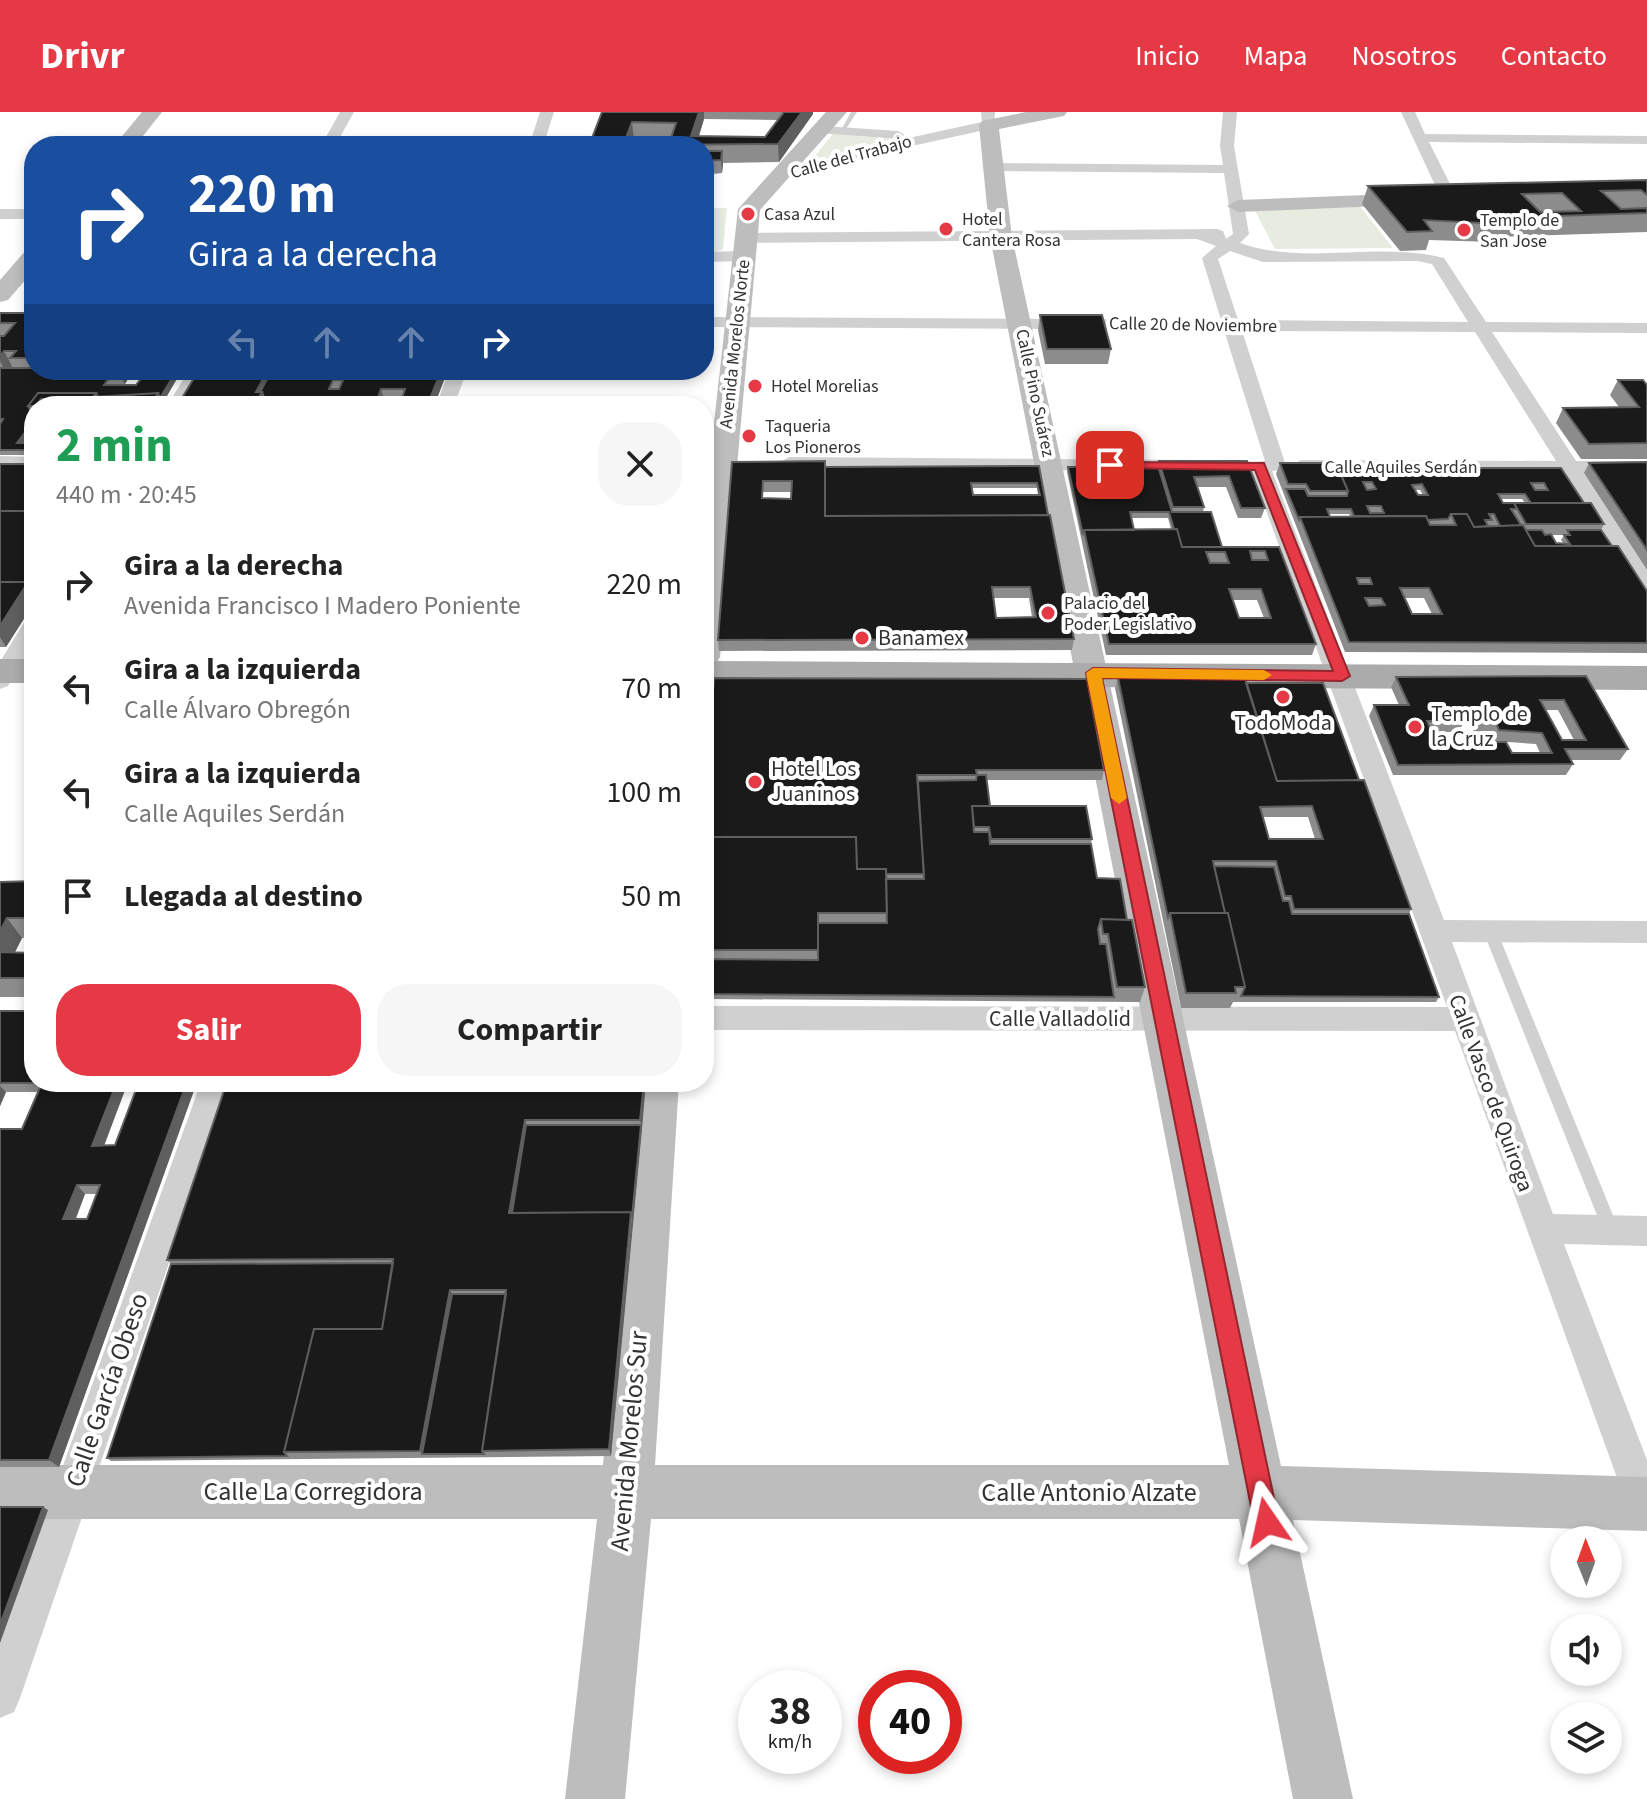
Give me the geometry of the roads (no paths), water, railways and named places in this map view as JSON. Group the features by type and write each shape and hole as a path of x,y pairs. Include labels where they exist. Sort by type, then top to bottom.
{"main road":[{"path":"714,673 1647,678"},
{"path":"8,679 24,691"}],"street":[{"path":"132,136 152,112"},
{"path":"334,136 347,112"},
{"path":"539,136 547,112"},
{"name":"Calle del Trabajo","path":"776,177 988,118 1057,112"},
{"path":"1230,112 1227,146 1238,206 1235,239"},
{"path":"1238,206 1456,197 1408,112"},
{"name":"Calle Pino Suárez","path":"988,118 1001,237 1323,1799"},
{"name":"Calle del Trabajo","path":"834,125 927,137"},
{"name":"Avenida Morelos Norte","path":"714,549 749,209 776,177 834,125"},
{"path":"1421,138 1647,140"},
{"path":"992,167 1230,169"},
{"path":"0,214 24,214"},
{"path":"714,255 745,247 1001,237 1198,234 1235,239 1263,257 1417,256 1438,261 1647,587"},
{"name":"Calle Vasco de Quiroga","path":"1235,239 1210,258 1232,326 1260,466 1342,676 1464,1019 1646,1506"},
{"path":"0,295 24,267"},
{"name":"Calle 20 de Noviembre","path":"714,322 1647,328"},
{"path":"0,462 24,463"},
{"path":"770,463 1215,466"},
{"name":"Calle Aquiles Serdán","path":"1260,466 1647,467"},
{"path":"8,679 24,645"},
{"path":"1432,931 1647,932"},
{"name":"Calle Valladolid","path":"714,1018 1464,1019"},
{"name":"Calle García Obeso","path":"0,1698 212,1092"},
{"name":"Avenida Morelos Sur","path":"595,1799 627,1491 656,1092"},
{"path":"1542,1229 1647,1231"},
{"name":"Calle Antonio Alzate","path":"627,1491 1260,1492 1646,1506"},
{"name":"Calle La Corregidora","path":"0,1492 627,1491"}],"lane":[{"path":"834,125 854,112"},
{"path":"1490,931 1611,1230"}],"place":[{"name":"Casa Azul","path":"748,214"},
{"name":"Hotel Cantera Rosa","path":"946,229"},
{"name":"Templo de San Jose","path":"1464,230"},
{"name":"Hotel Morelias","path":"755,386"},
{"name":"Taqueria Los Pioneros","path":"749,436"},
{"name":"Palacio del Poder Legislativo","path":"1048,613"},
{"name":"Banamex","path":"862,638"},
{"name":"TodoModa","path":"1283,697"},
{"name":"Templo de la Cruz","path":"1415,727"},
{"name":"Hotel Los Juaninos","path":"755,782"}]}
